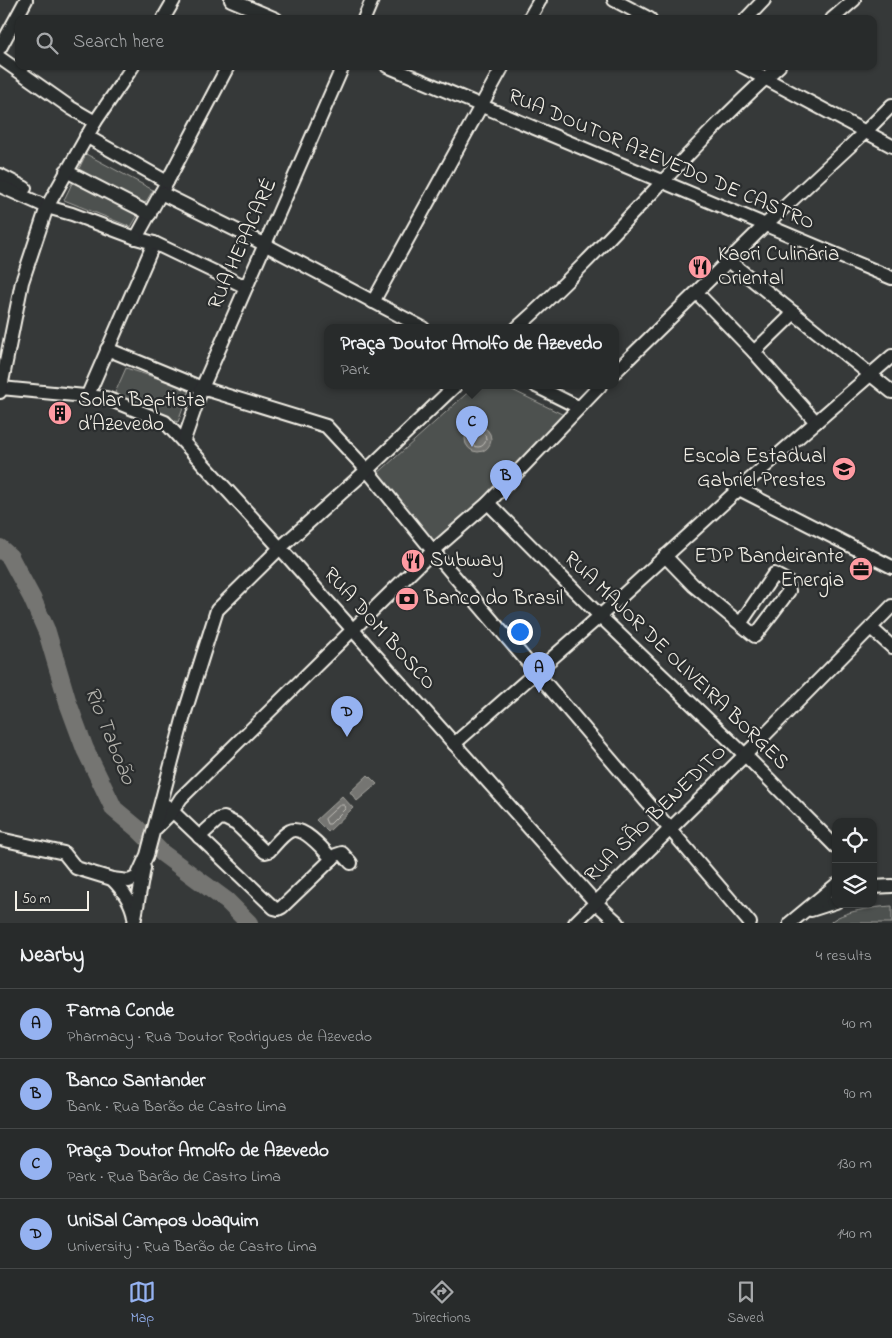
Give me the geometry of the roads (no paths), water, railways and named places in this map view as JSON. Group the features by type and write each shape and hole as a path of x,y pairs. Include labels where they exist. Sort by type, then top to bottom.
{"street":[{"path":"18,15 26,0"},
{"path":"165,15 174,0"},
{"path":"231,0 255,15"},
{"path":"366,15 372,0"},
{"path":"531,15 540,0"},
{"path":"614,0 628,3 644,15"},
{"path":"750,15 764,0"},
{"path":"837,15 854,0"},
{"path":"0,48 15,20"},
{"path":"0,58 15,69"},
{"path":"17,70 71,108 95,122"},
{"path":"0,390 22,282 48,204 86,136 130,70"},
{"path":"136,238 226,70"},
{"name":"RUA HEPACARÉ","path":"184,440 202,388 342,70"},
{"name":"RUA DOUTOR AZEVEDO DE CASTRO","path":"395,70 892,278"},
{"path":"373,302 501,70"},
{"path":"750,70 892,146"},
{"path":"522,324 552,297 775,70"},
{"path":"619,368 764,226 892,105"},
{"path":"86,136 164,187 266,245 415,324"},
{"path":"66,171 150,214"},
{"path":"0,176 48,204"},
{"path":"0,186 136,238 154,243 246,288"},
{"path":"87,397 154,243"},
{"path":"729,262 892,392"},
{"path":"697,293 754,352 816,422"},
{"path":"754,352 794,313"},
{"path":"107,350 202,388 326,426 367,470 433,551 750,923"},
{"path":"454,744 600,616 739,489 892,356"},
{"path":"134,922 147,855 166,783 185,712 217,610 280,548 367,470 452,389"},
{"path":"542,389 578,407"},
{"path":"153,832 172,812 181,798 433,551 488,503 597,389"},
{"name":"RUA DOM BOSCO","path":"0,390 106,398 165,422 184,440 595,902 618,923"},
{"path":"739,489 892,567"},
{"name":"RUA MAJOR DE OLIVEIRA BORGES","path":"488,503 600,616 832,843"},
{"path":"665,556 693,585 740,624 755,636 789,591 786,587 787,581 774,574 740,624"},
{"name":"RUA SÃO BENEDITO","path":"575,923 745,756 892,606"},
{"path":"871,628 892,647"},
{"path":"166,783 181,798"},
{"path":"163,797 172,812 274,908 282,907 332,858 342,853 351,863"},
{"path":"198,837 218,820 224,818 236,824 265,852 269,851 288,832 299,830 310,837 332,858"},
{"path":"0,839 64,853 76,868 112,879 129,881 137,877 147,855"},
{"path":"112,879 124,892 133,909 134,922"},
{"path":"877,886 892,886"},
{"path":"796,919 832,888"},
{"path":"796,919 832,904"}],"water":[{"path":"478,426 488,429 491,439 488,449 478,452 468,449 465,439 468,429"},
{"path":"368,775 377,784 357,801 350,792"},
{"path":"342,796 353,808 328,832 316,820"}],"waterway":[{"name":"Rio Taboão","path":"0,548 10,557 32,598 47,632 68,703 85,749 114,809 162,853 227,901 249,923"}],"place":[{"name":"Kaori Culinária Oriental","path":"700,267"},
{"name":"Solar Baptista d’Azevedo","path":"60,413"},
{"name":"Praça Doutor Arnolfo de Azevedo","path":"472,447"},
{"name":"Escola Estadual Gabriel Prestes","path":"844,469"},
{"name":"Banco Santander","path":"506,501"},
{"name":"Subway","path":"413,561"},
{"name":"EDP Bandeirante Energia","path":"861,569"},
{"name":"Banco do Brasil","path":"407,599"},
{"name":"Farma Conde","path":"539,693"},
{"name":"UniSal Campos Joaquim","path":"347,737"}]}
